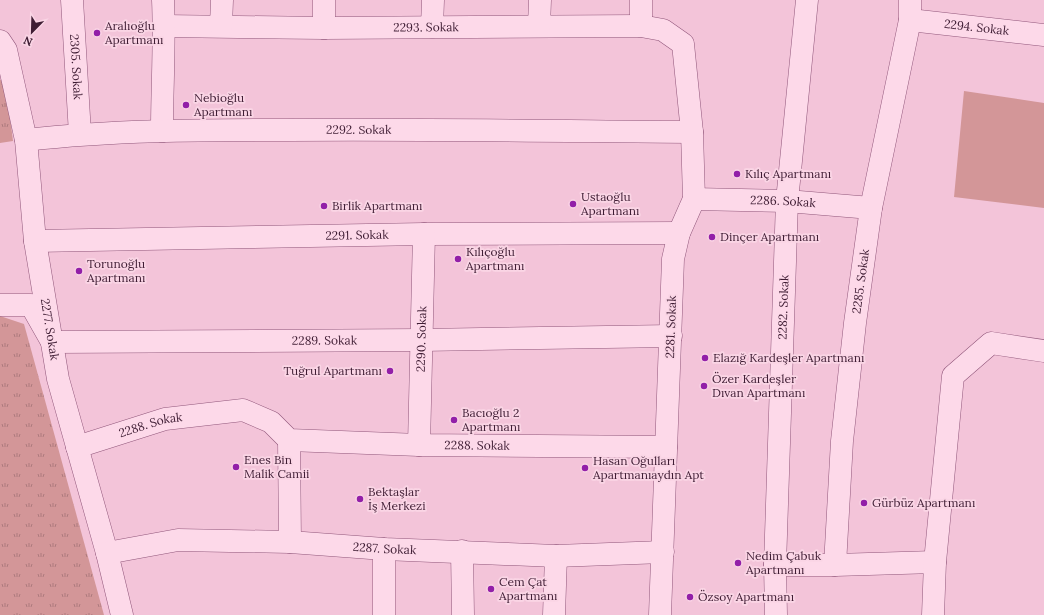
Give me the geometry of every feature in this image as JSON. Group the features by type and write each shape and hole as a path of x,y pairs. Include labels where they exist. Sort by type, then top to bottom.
{"street":[{"name":"2305. Sokak","path":"72,0 80,134"},
{"path":"162,131 163,0"},
{"path":"221,26 222,0"},
{"path":"324,0 324,28"},
{"path":"432,27 433,0"},
{"path":"539,26 540,0"},
{"path":"641,0 641,26"},
{"name":"2282. Sokak","path":"776,615 775,565 787,201 807,0"},
{"name":"2294. Sokak","path":"910,10 1044,35"},
{"name":"2285. Sokak","path":"835,565 842,441 855,323 871,208 910,10"},
{"name":"2293. Sokak","path":"164,26 324,28 641,26 663,30 683,44"},
{"name":"2277. Sokak","path":"0,41 6,50 26,140 35,241 58,379 107,553 122,615"},
{"name":"2281. Sokak","path":"660,615 673,259 679,233 694,199 692,132 683,44"},
{"name":"2292. Sokak","path":"26,140 80,134 162,131 362,129 692,132"},
{"name":"2286. Sokak","path":"694,199 787,201 871,208"},
{"name":"2291. Sokak","path":"35,241 424,234 679,233"},
{"name":"2290. Sokak","path":"419,445 424,234"},
{"path":"0,305 31,305 52,342"},
{"name":"2289. Sokak","path":"52,342 422,340 671,336"},
{"path":"933,615 935,562 953,376 991,343 1044,351"},
{"name":"2288. Sokak","path":"77,447 165,419 243,410 271,422 289,440 419,445 666,447"},
{"path":"289,440 290,542"},
{"name":"2287. Sokak","path":"107,553 178,540 290,542 556,556 663,552"},
{"path":"384,548 384,615"},
{"path":"462,551 463,615"},
{"path":"554,615 556,556"},
{"path":"775,565 935,562"}],"green space":[{"path":"5,78 13,141 0,143 0,80"},
{"path":"964,91 1044,103 1044,208 954,197"},
{"path":"0,316 24,324 104,615 0,615"}],"place":[{"name":"Aralıoğlu Apartmanı","path":"97,33"},
{"name":"Nebioğlu Apartmanı","path":"186,105"},
{"name":"Kılıç Apartmanı","path":"737,174"},
{"name":"Ustaoğlu Apartmanı","path":"573,204"},
{"name":"Birlik Apartmanı","path":"324,206"},
{"name":"Dinçer Apartmanı","path":"712,237"},
{"name":"Kılıçoğlu Apartmanı","path":"458,259"},
{"name":"Torunoğlu Apartmanı","path":"79,271"},
{"name":"Elazığ Kardeşler Apartmanı","path":"705,358"},
{"name":"Tuğrul Apartmanı","path":"390,371"},
{"name":"Özer Kardeşler Dıvan Apartmanı","path":"704,386"},
{"name":"Bacıoğlu 2 Apartmanı","path":"454,420"},
{"name":"Enes Bin Malik Camii","path":"236,467"},
{"name":"Hasan Oğulları Apartmanıaydın Apt","path":"585,468"},
{"name":"Bektaşlar İş Merkezi","path":"360,499"},
{"name":"Gürbüz Apartmanı","path":"864,503"},
{"name":"Nedim Çabuk Apartmanı","path":"738,563"},
{"name":"Cem Çat Apartmanı","path":"491,589"},
{"name":"Özsoy Apartmanı","path":"690,597"}]}
